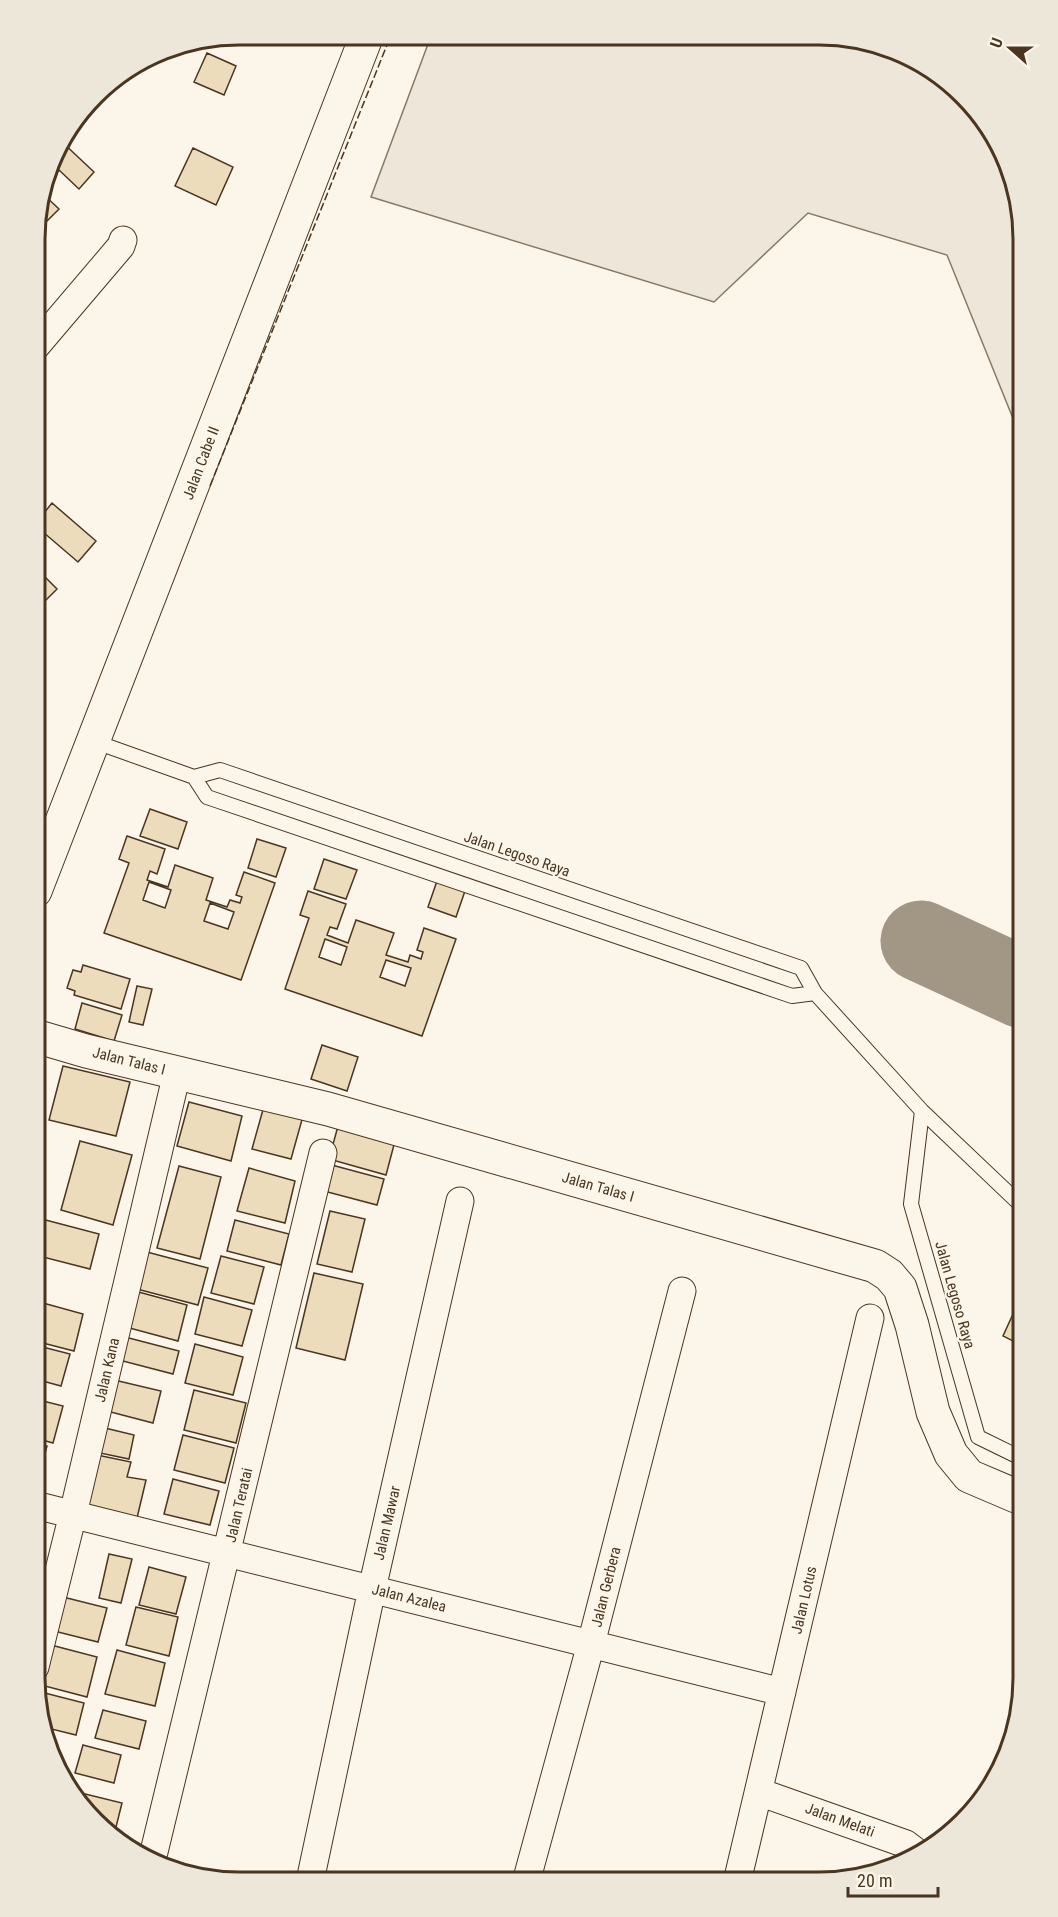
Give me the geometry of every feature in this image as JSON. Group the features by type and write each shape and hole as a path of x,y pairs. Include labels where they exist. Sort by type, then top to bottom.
{"street":[{"name":"Jalan Cabe II","path":"46,834 93,741 363,45"},
{"path":"45,335 121,246 123,240"},
{"name":"Jalan Talas I","path":"45,1039 86,1051 328,1109 875,1266 889,1275 900,1288 912,1325 933,1412 951,1454 969,1476 1013,1495"},
{"name":"Jalan Kana","path":"45,1624 177,1073"},
{"name":"Jalan Teratai","path":"154,1852 323,1153"},
{"name":"Jalan Mawar","path":"312,1872 372,1589 460,1201"},
{"name":"Jalan Gerbera","path":"529,1872 591,1644 681,1292"},
{"name":"Jalan Lotus","path":"739,1872 870,1318"},
{"name":"Jalan Azalea","path":"45,1507 782,1692"},
{"name":"Jalan Melati","path":"759,1791 906,1844 912,1848"}],"lane":[{"path":"93,741 194,777 207,797 792,996 815,993"},
{"name":"Jalan Legoso Raya","path":"194,777 220,770 801,968 815,993 922,1111 1013,1197"},
{"name":"Jalan Legoso Raya","path":"922,1111 911,1204 978,1437 1013,1454"}],"shaded area":[{"path":"428,45 819,45 845,47 882,55 927,78 965,111 993,153 1003,176 1013,226 1013,418 947,255 808,213 714,302 371,197"}],"building":[{"path":"207,53 236,66 224,95 194,82"},
{"path":"68,148 94,172 79,189 59,170 57,173"},
{"path":"193,148 233,167 216,205 175,186"},
{"path":"50,200 59,209 46,222"},
{"path":"52,503 96,541 78,562 45,534 45,512"},
{"path":"45,577 57,589 45,601"},
{"path":"150,809 187,822 178,849 140,836"},
{"path":"127,836 165,849 157,874 150,871 147,880 168,887 175,865 213,878 206,900 227,907 230,900 240,903 242,897 236,895 244,872 275,883 241,980 104,933 129,863 119,859","holes":["149,882 171,890 165,908 143,900","210,903 234,912 228,929 204,921"]},
{"path":"257,839 286,848 276,877 248,868"},
{"path":"324,859 357,870 346,899 314,889"},
{"path":"437,881 465,891 456,917 428,907"},
{"path":"308,891 346,904 337,929 330,927 327,935 348,943 356,920 394,933 386,955 408,962 410,955 421,959 423,952 417,950 424,928 456,939 422,1036 285,989 309,918 300,915","holes":["325,939 347,947 341,965 319,957","386,960 411,968 405,986 380,977"]},
{"path":"83,965 130,979 121,1009 74,995 75,991 67,988 73,970 81,972"},
{"path":"137,986 152,989 143,1025 129,1022"},
{"path":"82,1003 122,1015 114,1041 75,1029"},
{"path":"322,1045 358,1057 347,1091 311,1079"},
{"path":"63,1066 130,1082 116,1136 49,1120"},
{"path":"189,1102 242,1116 231,1161 177,1146"},
{"path":"264,1106 303,1116 291,1159 252,1149"},
{"path":"338,1126 395,1141 386,1175 329,1159"},
{"path":"80,1141 132,1155 113,1225 61,1210"},
{"path":"328,1164 384,1179 377,1205 320,1190"},
{"path":"179,1166 221,1177 200,1259 157,1248"},
{"path":"249,1168 295,1181 285,1223 237,1211"},
{"path":"330,1211 365,1219 352,1272 317,1264"},
{"path":"45,1220 99,1234 90,1269 45,1258"},
{"path":"235,1220 289,1234 281,1265 227,1251"},
{"path":"143,1251 208,1268 198,1305 133,1288"},
{"path":"221,1256 264,1267 254,1304 211,1293"},
{"path":"314,1273 363,1284 345,1360 296,1348"},
{"path":"131,1290 187,1305 178,1341 122,1326"},
{"path":"204,1297 252,1310 242,1346 195,1334"},
{"path":"45,1304 83,1314 74,1351 45,1344"},
{"path":"1013,1314 1013,1341 1003,1336"},
{"path":"125,1337 179,1351 173,1374 119,1360"},
{"path":"195,1344 243,1357 233,1395 185,1383"},
{"path":"45,1348 70,1354 61,1386 45,1382"},
{"path":"110,1379 161,1391 153,1423 103,1410"},
{"path":"194,1390 246,1403 236,1443 184,1430"},
{"path":"45,1402 63,1406 53,1443 45,1441"},
{"path":"105,1428 134,1435 129,1459 100,1453"},
{"path":"183,1435 234,1448 225,1483 174,1470"},
{"path":"97,1455 131,1462 127,1477 146,1480 137,1518 86,1506"},
{"path":"173,1479 219,1491 210,1525 164,1514"},
{"path":"109,1554 132,1559 121,1603 99,1598"},
{"path":"149,1567 186,1577 176,1614 139,1605"},
{"path":"59,1596 107,1608 98,1642 50,1630"},
{"path":"136,1607 178,1617 169,1656 126,1645"},
{"path":"51,1645 97,1657 87,1697 46,1686 45,1669"},
{"path":"117,1650 165,1663 155,1706 105,1694"},
{"path":"46,1693 84,1703 76,1735 52,1729"},
{"path":"103,1710 146,1721 139,1749 95,1738"},
{"path":"83,1745 121,1755 114,1783 75,1773"},
{"path":"83,1794 122,1803 116,1827"}],"taxiway":[{"path":"921,941 1013,983"}],"fence":[{"path":"210,486 387,45"}]}
